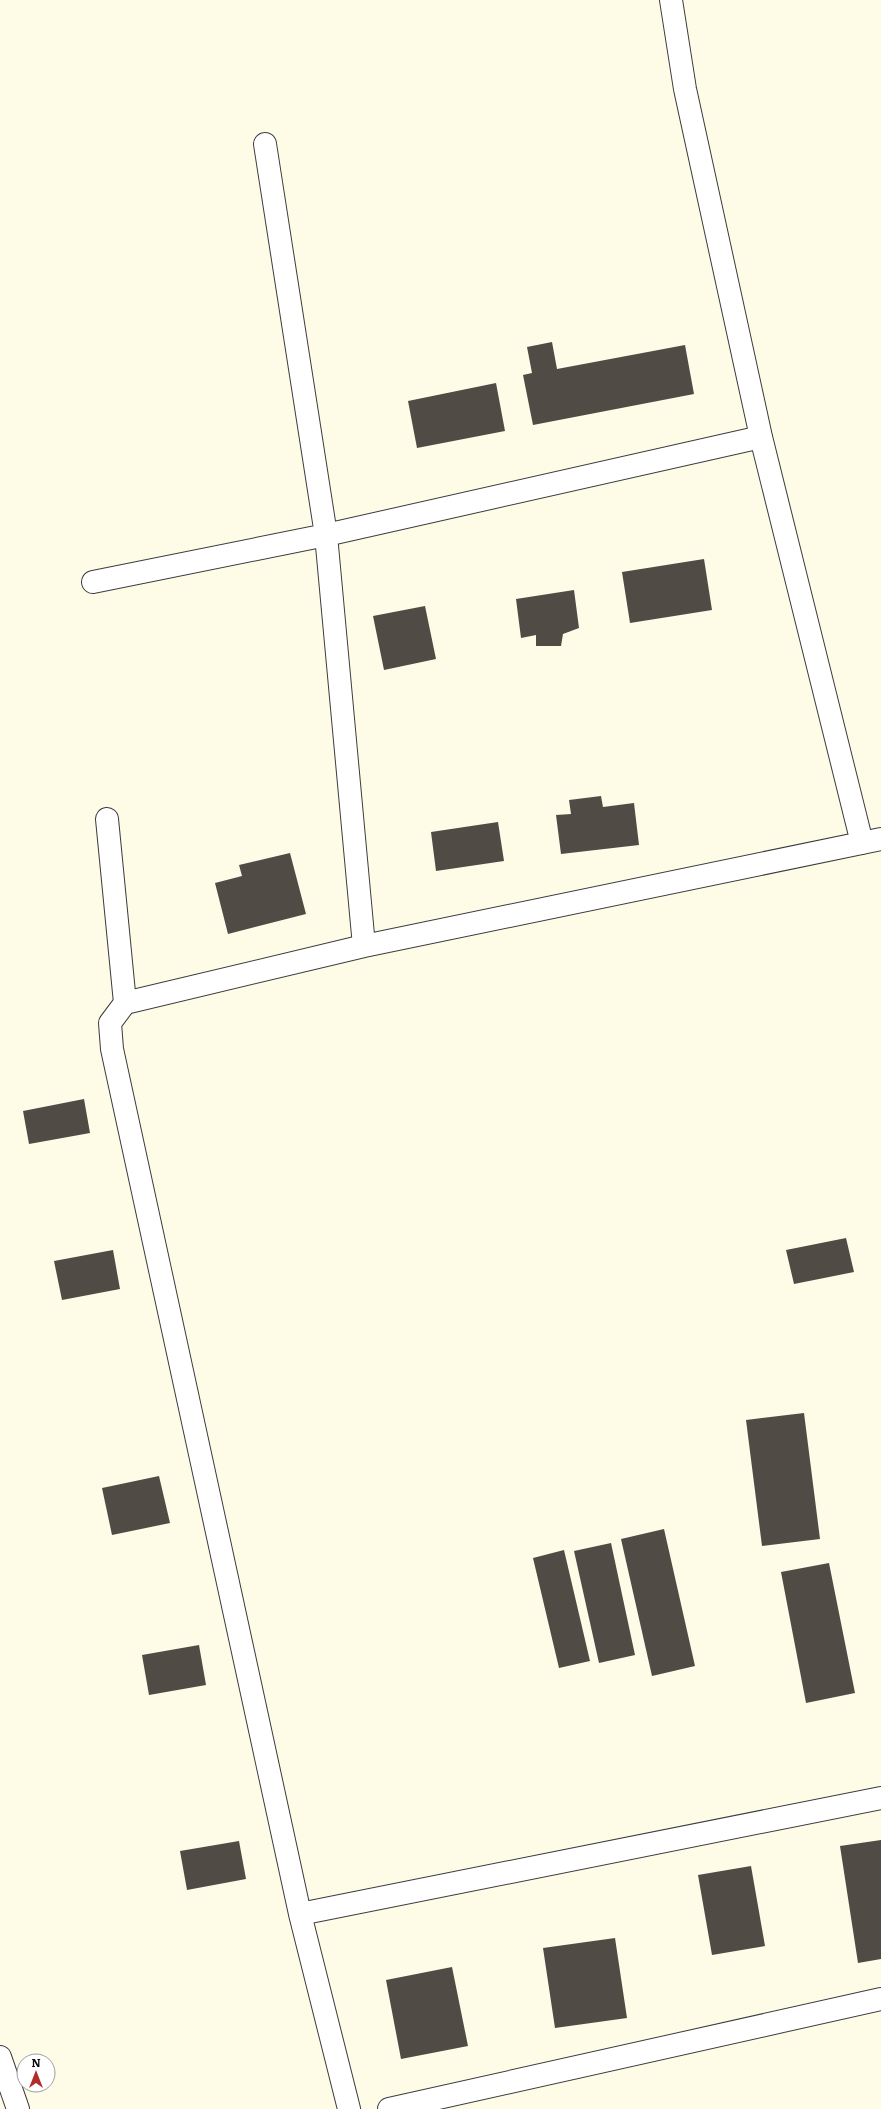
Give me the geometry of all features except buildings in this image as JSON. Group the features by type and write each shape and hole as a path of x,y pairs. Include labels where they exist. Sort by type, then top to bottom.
{"street":[{"path":"349,2109 300,1914 112,1048 110,1023 125,1003 364,946 872,841 761,437 685,89 671,0"},
{"path":"265,144 326,535 364,946"},
{"path":"93,582 326,535 761,437"},
{"path":"107,819 125,1003"},
{"path":"300,1914 881,1798"},
{"path":"389,2109 881,1999"},
{"path":"0,2057 18,2109"}]}
